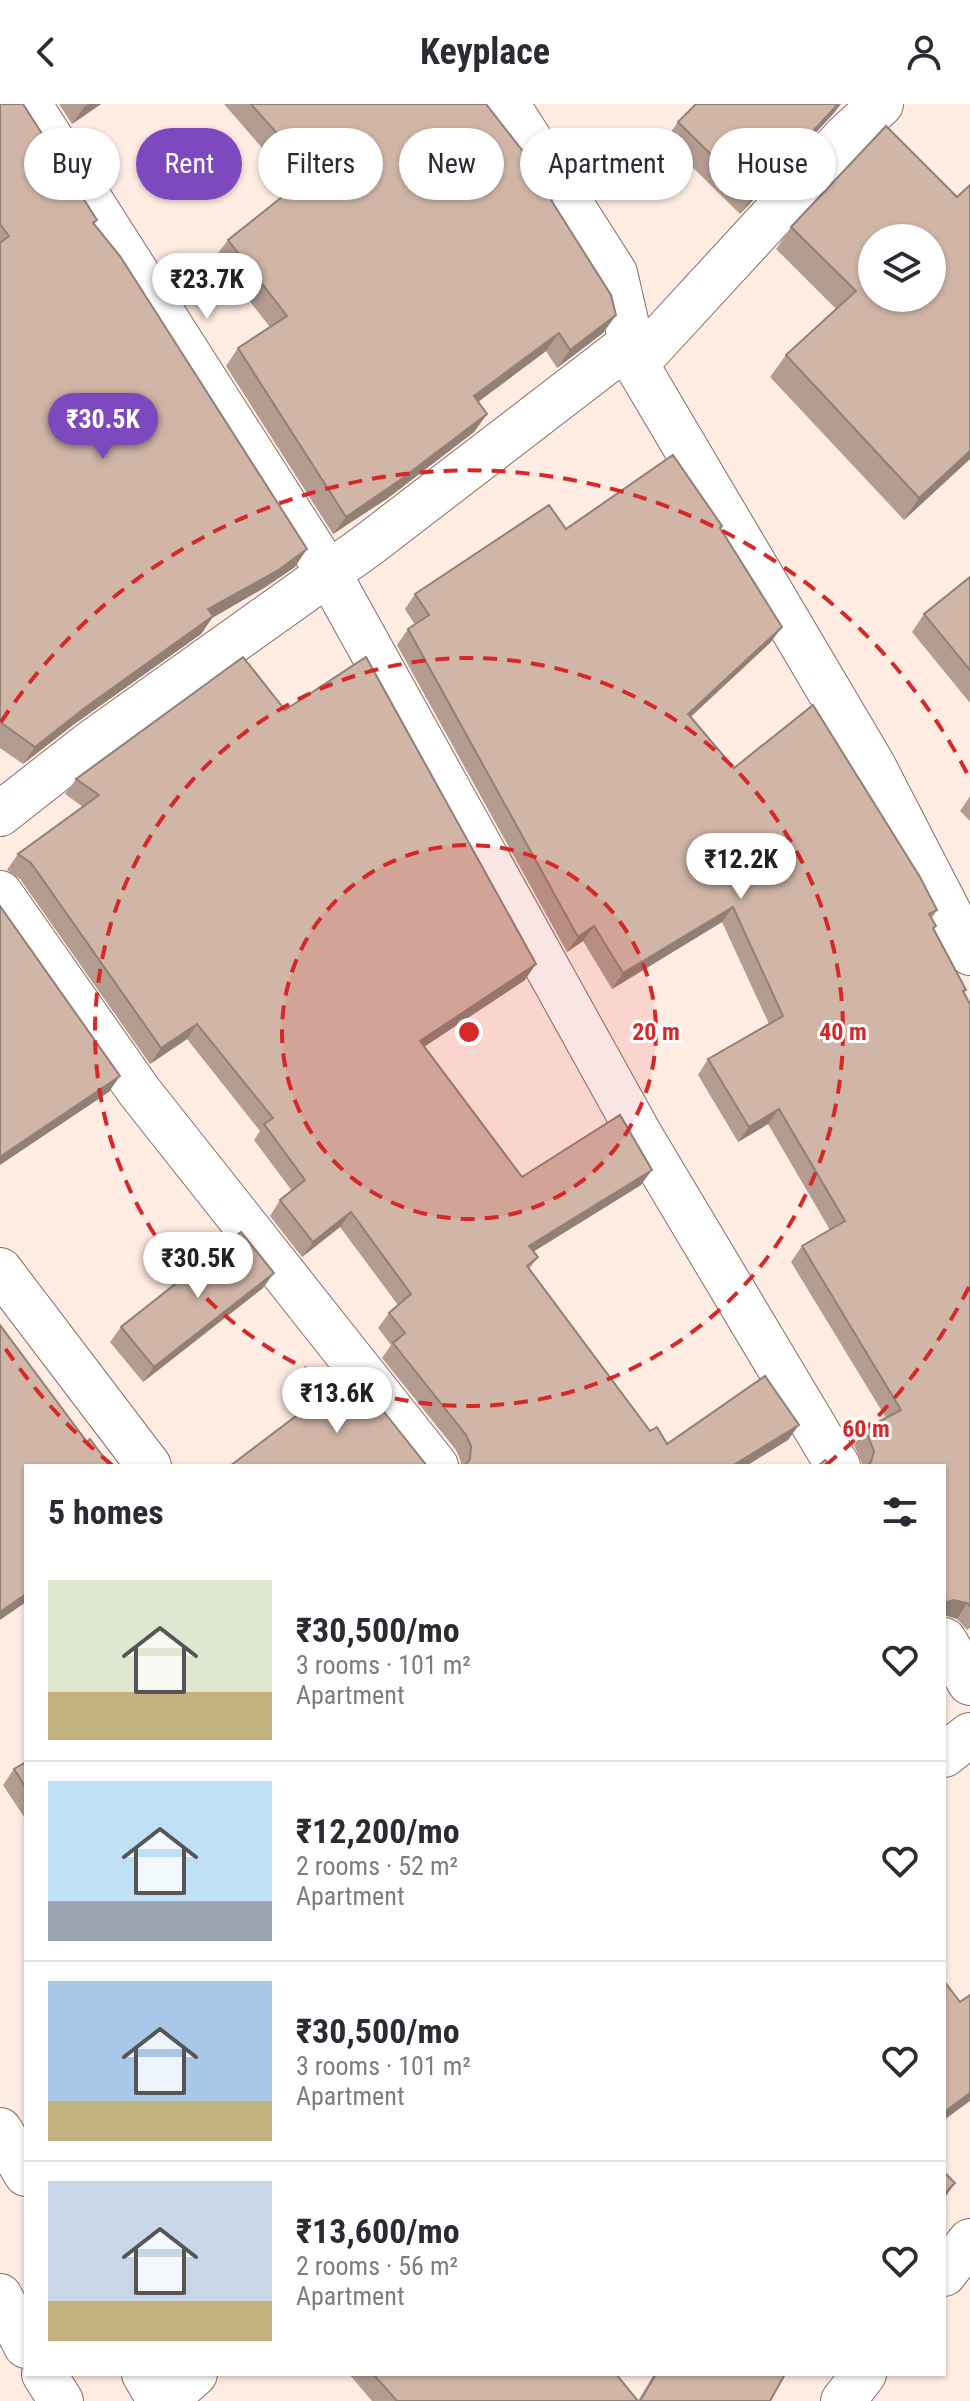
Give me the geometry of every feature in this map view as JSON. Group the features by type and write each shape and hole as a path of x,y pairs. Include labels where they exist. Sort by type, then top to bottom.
{"main road":[{"path":"29,104 329,574 639,1133 837,1464"},
{"path":"507,104 615,273 633,353 873,765 970,953"},
{"path":"0,814 88,745 633,353 881,104"},
{"path":"0,893 139,1091 434,1464"},
{"path":"0,1270 147,1464"},
{"path":"946,1643 970,1683"},
{"path":"946,1753 970,1735"},
{"path":"0,2130 24,2171"},
{"path":"946,2271 970,2241"},
{"path":"0,2296 24,2342"},
{"path":"45,2376 61,2401"},
{"path":"145,2376 162,2401 193,2376"},
{"path":"843,2401 862,2376"}],"building":[{"path":"0,104 23,104 38,128 24,128 24,200 84,200 97,220 93,223 120,256 307,549 277,571 208,609 213,616 35,747 0,722 0,243 9,236 0,224"},
{"path":"251,104 486,104 520,148 520,200 551,200 611,295 616,315 570,350 559,333 474,396 487,414 346,517 238,348 287,316 228,240 278,200 383,200 383,128 272,128"},
{"path":"696,104 838,104 816,128 709,128 709,153 693,137 693,128 684,128 678,122"},
{"path":"886,126 957,197 970,185 970,451 919,498 786,355 856,291 791,227 816,200 836,200 836,179"},
{"path":"673,455 722,526 720,528 782,627 688,714 734,768 813,705 920,877 937,910 929,914 936,926 933,928 966,990 963,991 970,1004 970,1606 953,1600 946,1602 946,1464 869,1464 874,1451 865,1429 901,1410 802,1246 845,1221 779,1109 749,1127 708,1059 783,1016 733,907 623,973 594,926 578,937 408,629 429,615 415,594 549,505 566,529"},
{"path":"970,577 970,670 924,614"},
{"path":"243,657 285,710 366,657 536,964 420,1041 522,1177 620,1115 652,1170 529,1246 538,1257 527,1266 650,1431 657,1427 667,1444 765,1376 799,1425 735,1464 466,1464 471,1446 466,1435 393,1343 405,1333 389,1313 411,1294 351,1212 313,1242 280,1200 305,1180 264,1124 273,1118 197,1024 161,1048 31,863 18,854 99,795 76,779"},
{"path":"0,906 120,1076 0,1157"},
{"path":"241,1232 274,1273 154,1367 121,1327"},
{"path":"0,1325 87,1442 90,1439 109,1464 24,1464 24,1595 0,1612"},
{"path":"353,1373 425,1464 233,1464"},
{"path":"24,1763 24,1785 14,1769"},
{"path":"946,1984 960,2002 970,1995 970,2093 946,2111"},
{"path":"946,2174 955,2183 946,2192"},
{"path":"375,2376 618,2376 638,2401 397,2401"},
{"path":"655,2376 784,2376 770,2401 640,2401"}]}
